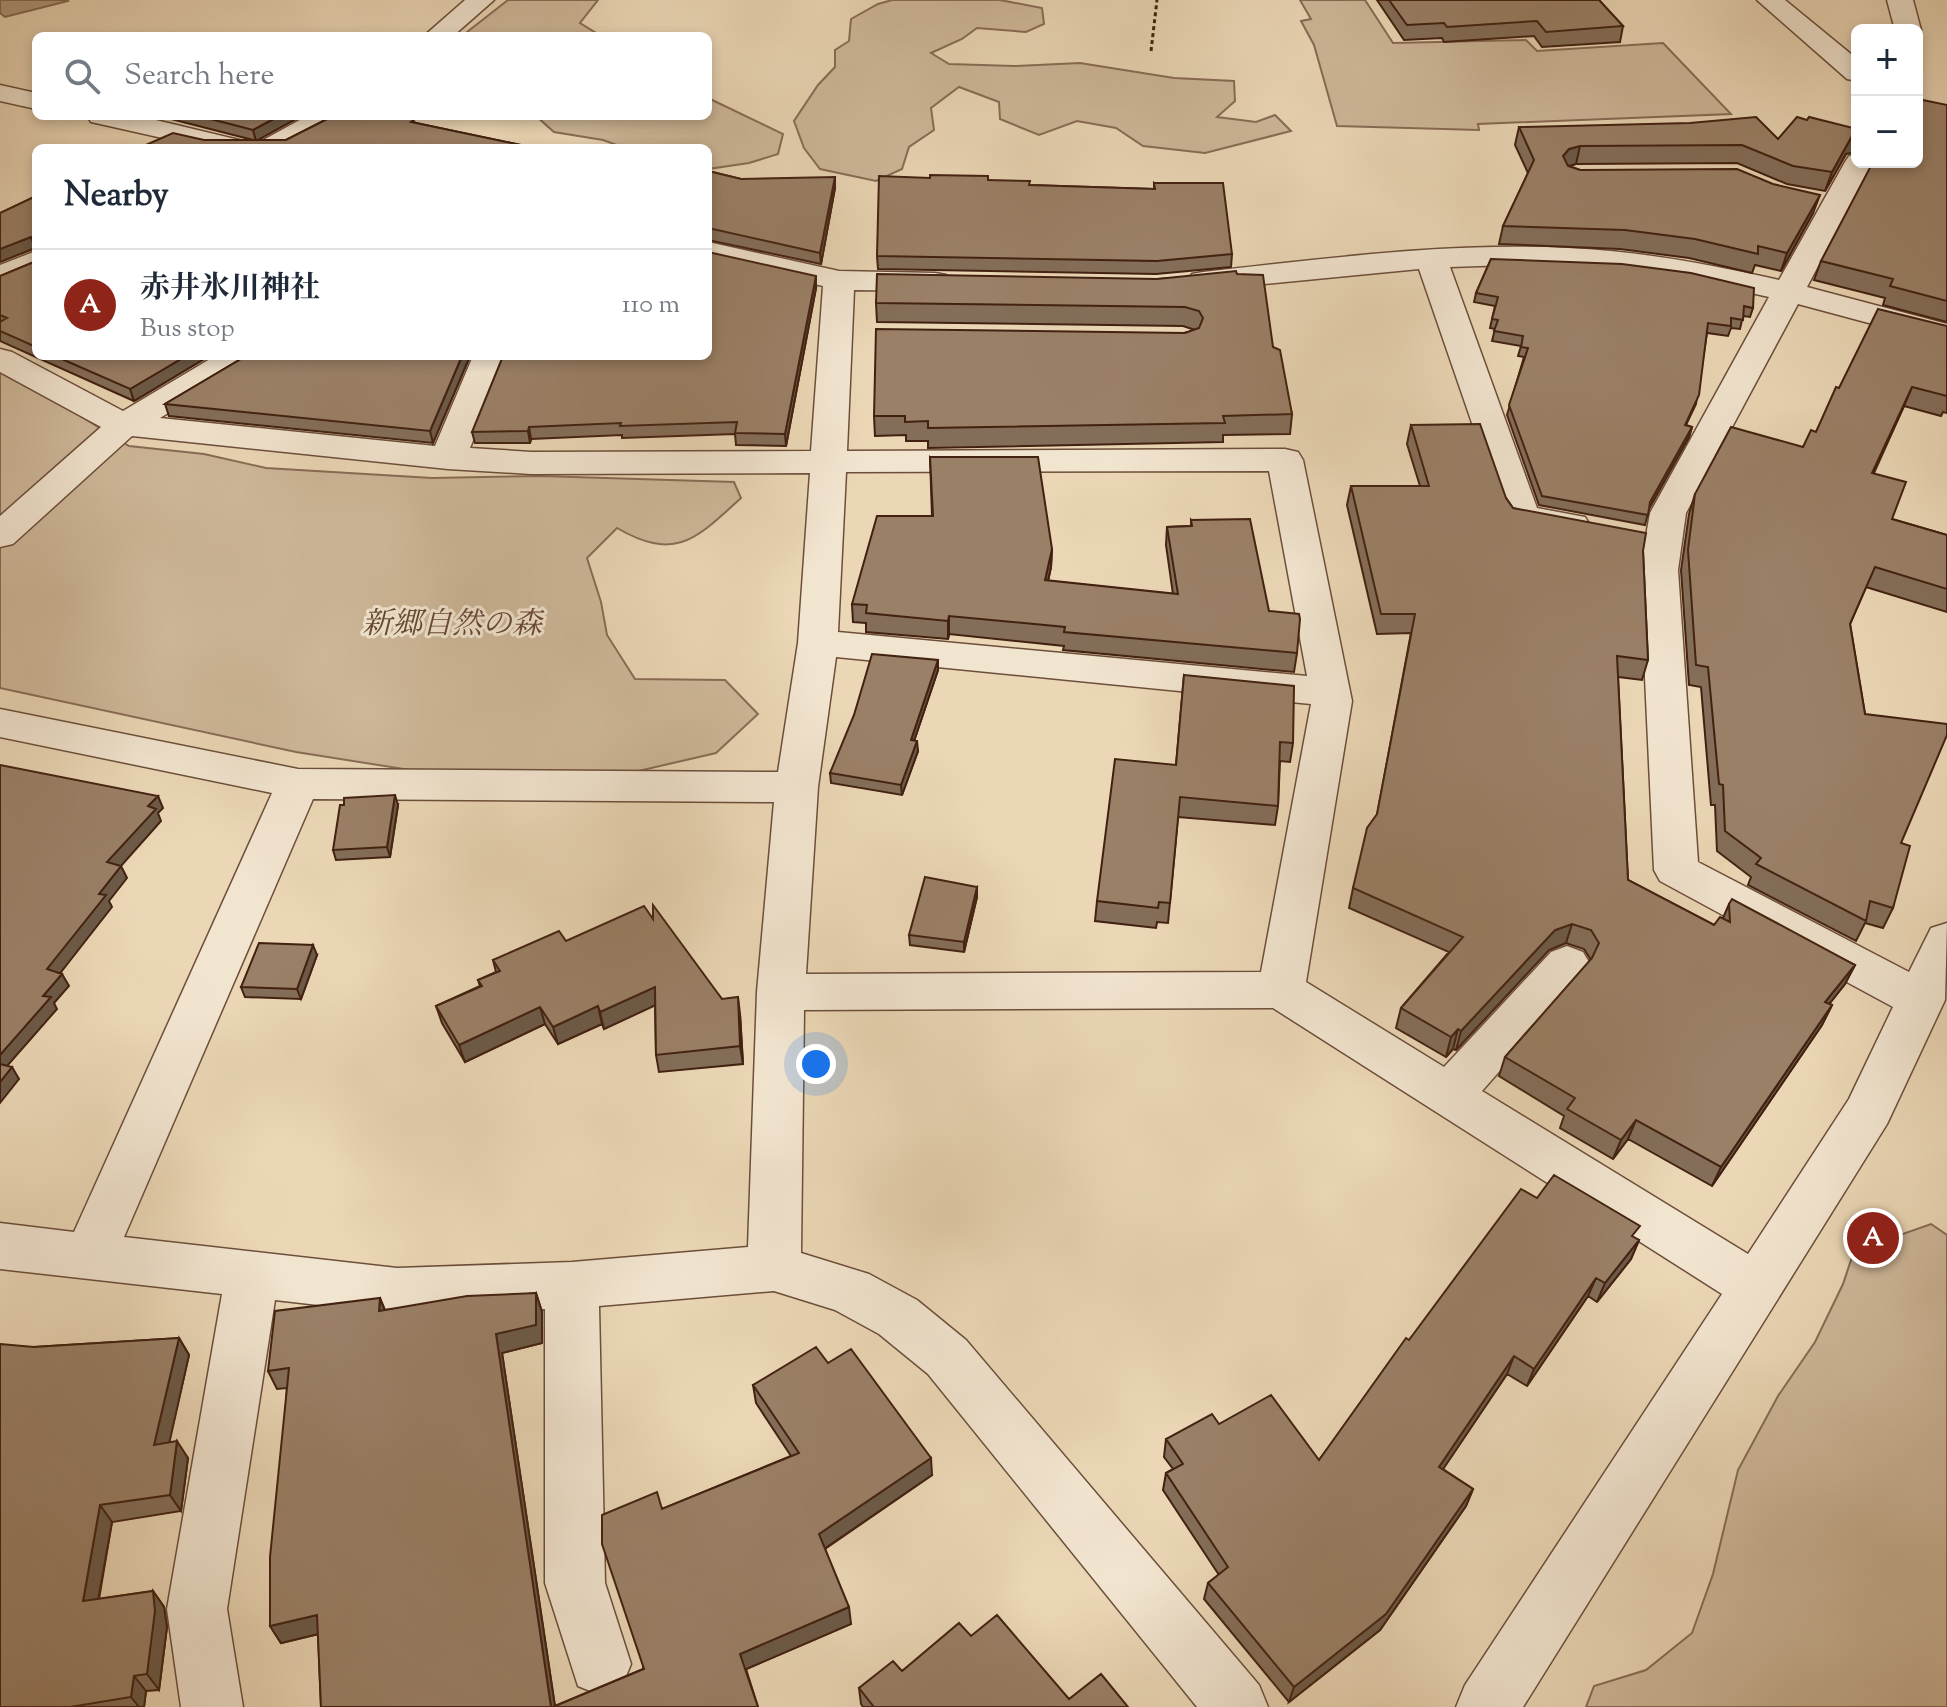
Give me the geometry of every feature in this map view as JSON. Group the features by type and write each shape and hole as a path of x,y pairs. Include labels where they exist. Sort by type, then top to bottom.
{"street":[{"path":"442,32 481,0"},
{"path":"1770,0 1851,68"},
{"path":"1900,0 1906,24"},
{"path":"0,93 32,100"},
{"path":"119,120 227,144"},
{"path":"276,144 320,120"},
{"path":"1630,536 1668,513 1786,293 1821,202 1853,168"},
{"path":"712,252 839,280 966,282"},
{"path":"1171,284 1431,259 1493,256 1620,261 1689,270 1947,334"},
{"path":"1431,259 1522,516 1630,536 1659,570 1676,870 1921,1000"},
{"path":"0,277 32,262"},
{"path":"774,1268 781,992 797,787 818,643 829,460 852,335 839,280"},
{"path":"0,359 124,425 448,458 531,463 1285,460 1332,701 1281,990"},
{"path":"0,536 124,425 232,360"},
{"path":"448,458 488,360"},
{"path":"818,643 1330,692"},
{"path":"0,723 298,784 797,787"},
{"path":"90,1255 298,784"},
{"path":"1487,1707 1869,1110 1947,940"},
{"path":"1449,1095 1567,964"},
{"path":"781,992 1281,990 1756,1287"},
{"path":"0,1246 397,1291 572,1285 774,1268 850,1291 898,1317 947,1357 1237,1707"},
{"path":"212,1707 197,1609 252,1276"},
{"path":"572,1285 575,1583 600,1664"}],"path":[{"path":"1151,51 1157,0"}],"green space":[{"path":"508,0 598,0 580,23 595,32 467,32"},
{"path":"892,0 1000,0 1042,8 1044,24 1026,32 977,28 962,39 931,53 949,64 1014,66 1080,63 1174,78 1234,81 1235,101 1217,117 1256,122 1275,115 1291,131 1205,153 1143,146 1116,128 1077,121 1039,135 1000,119 999,102 959,87 931,108 934,130 909,147 902,169 876,181 820,169 804,148 794,121 818,85 835,67 835,50 849,41 851,19"},
{"path":"1300,0 1365,0 1393,43 1526,40 1537,51 1663,43 1731,114 1478,124 1479,130 1337,126 1314,45 1301,21 1311,19"},
{"path":"712,100 783,134 778,154 749,163 712,168 712,144 614,144 554,132 540,120 712,120"},
{"name":"新郷自然の森","path":"0,366 129,446 204,454 266,468 432,478 541,476 734,482 741,498 698,534 670,544 655,543 617,528 587,558 601,602 607,635 635,679 725,680 758,714 716,753 604,779 429,773 296,752 0,688"},
{"path":"1931,1224 1947,1235 1947,1707 1586,1707 1594,1686 1646,1670 1692,1633 1713,1574 1738,1470 1778,1396 1815,1342 1843,1284 1854,1251"}],"shaded area":[{"path":"0,0 68,1 5,17 0,13"}],"building":[{"path":"1389,0 1599,0 1623,26 1546,32 1537,21 1447,27 1444,23 1407,25"},
{"path":"1923,100 1947,105 1947,301 1890,286 1893,279 1821,261 1870,168 1923,168"},
{"path":"1756,117 1778,139 1797,117 1807,120 1809,117 1851,128 1851,138 1832,172 1793,166 1742,145 1580,146 1569,149 1563,156 1568,166 1580,170 1737,169 1773,184 1820,195 1787,253 1758,246 1758,254 1695,239 1625,230 1503,226 1534,160 1519,127 1690,123"},
{"path":"214,120 272,120 253,130"},
{"path":"325,120 414,120 411,122 516,144 148,144 173,133 204,140 286,140"},
{"path":"712,172 741,179 835,177 820,253 712,229"},
{"path":"930,175 988,176 988,180 1030,181 1029,185 1155,189 1154,183 1223,183 1232,254 1157,261 877,256 879,176 930,178"},
{"path":"32,198 32,238 0,249 0,213"},
{"path":"712,253 816,276 785,434 735,433 737,422 620,426 621,423 472,432 501,360 712,360"},
{"path":"1491,259 1622,264 1691,273 1754,288 1753,308 1744,306 1743,320 1731,318 1731,326 1708,323 1699,395 1685,425 1692,427 1650,502 1648,515 1542,496 1509,405 1528,348 1521,347 1523,336 1494,331 1498,320 1492,319 1498,297 1476,293"},
{"path":"32,263 32,345 0,331 0,322 7,318 0,315 0,276"},
{"path":"1236,271 1237,274 1263,275 1273,347 1280,350 1292,414 1223,416 1225,423 928,428 928,421 905,422 905,416 874,416 876,329 1185,333 1199,328 1203,318 1199,311 1185,307 876,303 877,274 1157,279"},
{"path":"1878,309 1947,326 1947,396 1912,387 1872,473 1906,482 1892,519 1947,535 1947,589 1875,567 1850,624 1865,714 1947,724 1947,735 1901,843 1910,846 1893,908 1870,901 1866,921 1756,864 1761,858 1725,831 1723,785 1719,784 1708,667 1696,665 1688,550 1695,494 1731,427 1803,447 1811,430 1816,432"},
{"path":"64,360 179,360 130,389"},
{"path":"239,360 460,360 430,431 165,404"},
{"path":"1480,424 1506,498 1513,508 1646,533 1643,551 1648,660 1617,656 1628,880 1714,925 1720,917 1730,922 1729,904 1732,899 1855,965 1825,1002 1832,1005 1721,1167 1636,1120 1621,1140 1567,1109 1575,1098 1505,1057 1592,958 1599,943 1591,930 1572,924 1555,930 1461,1031 1458,1029 1451,1037 1401,1008 1463,937 1353,888 1367,828 1377,814 1415,614 1381,614 1351,486 1429,486 1411,425"},
{"path":"930,457 1038,457 1052,549 1045,580 1178,594 1167,527 1192,526 1191,520 1250,519 1269,611 1299,614 1297,653 1064,632 1065,627 949,616 948,621 866,613 867,605 852,604 877,516 933,516"},
{"path":"872,654 938,660 911,740 917,741 901,785 830,773 854,715"},
{"path":"1184,675 1294,686 1293,743 1280,742 1278,806 1180,797 1170,903 1159,902 1158,908 1097,901 1115,759 1176,765"},
{"path":"0,765 158,796 148,806 156,809 107,862 121,866 99,894 106,895 47,969 62,974 43,996 51,997 0,1055"},
{"path":"395,795 387,847 333,850 340,805 344,805 344,798"},
{"path":"925,877 977,887 964,942 909,935"},
{"path":"653,905 722,999 738,997 740,1046 656,1055 655,987 600,1012 598,1006 553,1027 540,1007 459,1045 436,1006 482,986 478,980 500,971 493,960 559,931 566,941 644,906 653,919"},
{"path":"259,943 313,945 297,989 241,987"},
{"path":"0,1064 12,1067 0,1082"},
{"path":"1554,1175 1640,1226 1632,1236 1639,1240 1605,1283 1596,1278 1534,1369 1514,1356 1439,1467 1473,1489 1386,1614 1294,1687 1208,1583 1228,1567 1166,1473 1183,1464 1166,1439 1212,1414 1219,1424 1271,1395 1319,1460 1406,1338 1409,1340 1521,1189 1537,1198"},
{"path":"536,1293 536,1325 496,1334 551,1707 321,1707 317,1615 270,1626 270,1557 289,1368 268,1371 275,1311 380,1298 379,1311 467,1296"},
{"path":"179,1338 154,1445 177,1441 170,1495 100,1505 83,1601 153,1591 155,1611 147,1674 134,1676 131,1697 70,1707 0,1707 0,1344 34,1347"},
{"path":"816,1347 828,1363 851,1349 931,1458 819,1534 849,1607 740,1654 758,1707 553,1707 644,1669 602,1544 602,1515 657,1492 662,1509 799,1453 753,1385"},
{"path":"997,1615 1069,1699 1101,1674 1128,1707 874,1707 859,1688 893,1661 902,1671 959,1623 971,1636"}],"place":[{"name":"赤井氷川神社","path":"1873,1238"}]}
